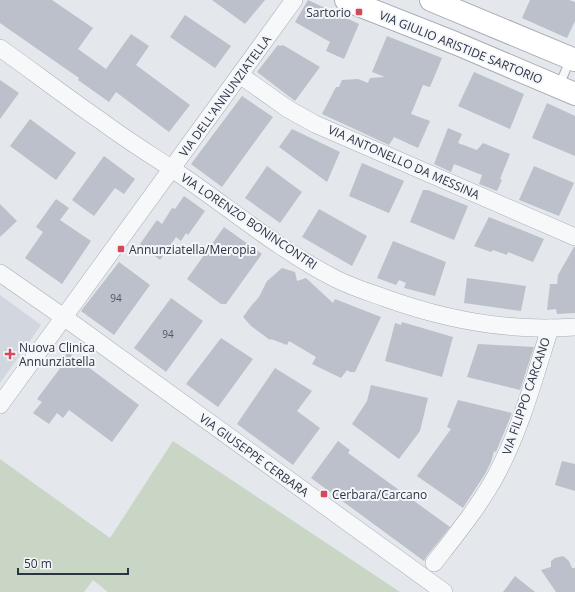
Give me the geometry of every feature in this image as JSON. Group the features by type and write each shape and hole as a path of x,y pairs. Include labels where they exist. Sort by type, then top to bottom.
{"street":[{"name":"VIA DELL'ANNUNZIATELLA","path":"0,405 294,0"},
{"name":"VIA GIULIO ARISTIDE SARTORIO","path":"346,0 456,43 567,90"},
{"path":"431,0 573,59"},
{"name":"VIA LORENZO BONINCONTRI","path":"0,48 105,124 280,245 317,268 348,284 396,302 450,318 487,324 550,328 575,327"},
{"name":"VIA ANTONELLO DA MESSINA","path":"240,75 288,109 315,124 575,237"},
{"name":"VIA GIUSEPPE CERBARA","path":"0,273 444,592"},
{"name":"VIA FILIPPO CARCANO","path":"434,563 485,494 503,462 518,428 550,328"}],"lane":[{"path":"567,90 573,59"}],"shaded area":[{"name":"Nuova Clinica Annunziatella","path":"0,295 41,325 0,383"}],"green space":[{"path":"173,441 400,592 108,592 93,580 84,592 0,592 0,459 110,538"}],"building":[{"path":"0,0 52,0 93,28 78,49 106,69 131,34 149,46 136,65 190,105 169,132 116,92 109,102 78,80 79,78 0,23"},
{"path":"212,0 265,0 245,24"},
{"path":"308,0 359,24 344,59 326,51 330,42 295,22"},
{"path":"530,0 569,0 575,2 575,21 567,38 522,18"},
{"path":"185,15 231,46 215,68 170,37"},
{"path":"387,36 442,58 430,87 423,85 411,114 430,121 418,148 394,137 389,145 322,114 336,87 339,87 342,80 358,79 368,83 370,78 385,77 372,72"},
{"path":"278,45 283,45 320,67 295,101 257,72"},
{"path":"474,72 524,94 510,129 458,106"},
{"path":"0,80 19,93 0,119"},
{"path":"242,96 273,117 222,187 191,164"},
{"path":"547,103 575,116 575,156 532,138"},
{"path":"30,119 76,153 56,180 10,146"},
{"path":"448,128 462,134 458,143 477,150 483,143 510,154 497,191 479,184 482,175 454,164 451,172 434,164"},
{"path":"292,129 340,152 327,182 279,147"},
{"path":"104,156 135,179 124,194 115,188 94,216 72,200"},
{"path":"362,163 404,181 389,213 349,196"},
{"path":"267,166 302,192 280,223 245,198"},
{"path":"534,166 574,183 559,216 519,200"},
{"path":"423,190 428,190 468,206 454,240 410,222"},
{"path":"184,196 205,211 188,235 186,233 181,241 176,237 160,260 140,244 157,220 162,224 172,208 175,209"},
{"path":"56,199 69,208 60,220 91,241 62,284 25,258 43,232 36,227"},
{"path":"0,204 17,221 0,237"},
{"path":"319,209 367,236 352,266 302,237"},
{"path":"489,217 544,239 533,262 508,252 507,255 493,250 491,252 474,246"},
{"path":"224,227 262,254 226,304 221,304 187,279"},
{"path":"393,241 446,262 435,296 404,288 406,283 399,280 396,285 377,278"},
{"path":"574,247 575,313 557,314 556,309 547,310 550,284 557,284 558,275"},
{"path":"119,262 150,285 114,335 81,311"},
{"path":"282,268 295,272 297,281 306,278 333,303 335,299 381,317 355,372 350,372 347,370 341,378 312,364 316,357 289,341 287,345 271,339 270,340 251,326 243,317 259,297 267,281"},
{"path":"467,278 526,286 521,311 464,303"},
{"path":"171,298 203,321 166,372 134,348"},
{"path":"402,322 453,337 442,377 385,361 395,323 401,325"},
{"path":"221,338 253,359 218,407 186,384"},
{"path":"478,344 534,347 520,390 467,377"},
{"path":"68,352 139,405 112,442 69,410 63,418 57,413 49,424 33,413 42,402 37,399 61,367 59,365"},
{"path":"275,368 312,391 297,411 320,428 293,465 237,424"},
{"path":"371,385 428,398 420,431 399,459 352,424 367,401"},
{"path":"458,400 512,413 485,474 463,508 417,476 451,429 447,427"},
{"path":"338,441 350,450 348,453 450,527 424,561 311,478"},
{"path":"562,461 575,464 575,491 555,485"},
{"path":"563,556 569,561 572,568 575,568 575,592 556,592 541,570 551,567 551,561 555,558"},
{"path":"515,576 535,592 503,592"}],"place":[{"name":"Sartorio","path":"359,12"},
{"name":"Annunziatella/Meropia","path":"121,249"},
{"name":"Nuova Clinica Annunziatella","path":"10,354"},
{"name":"Cerbara/Carcano","path":"324,494"}]}
